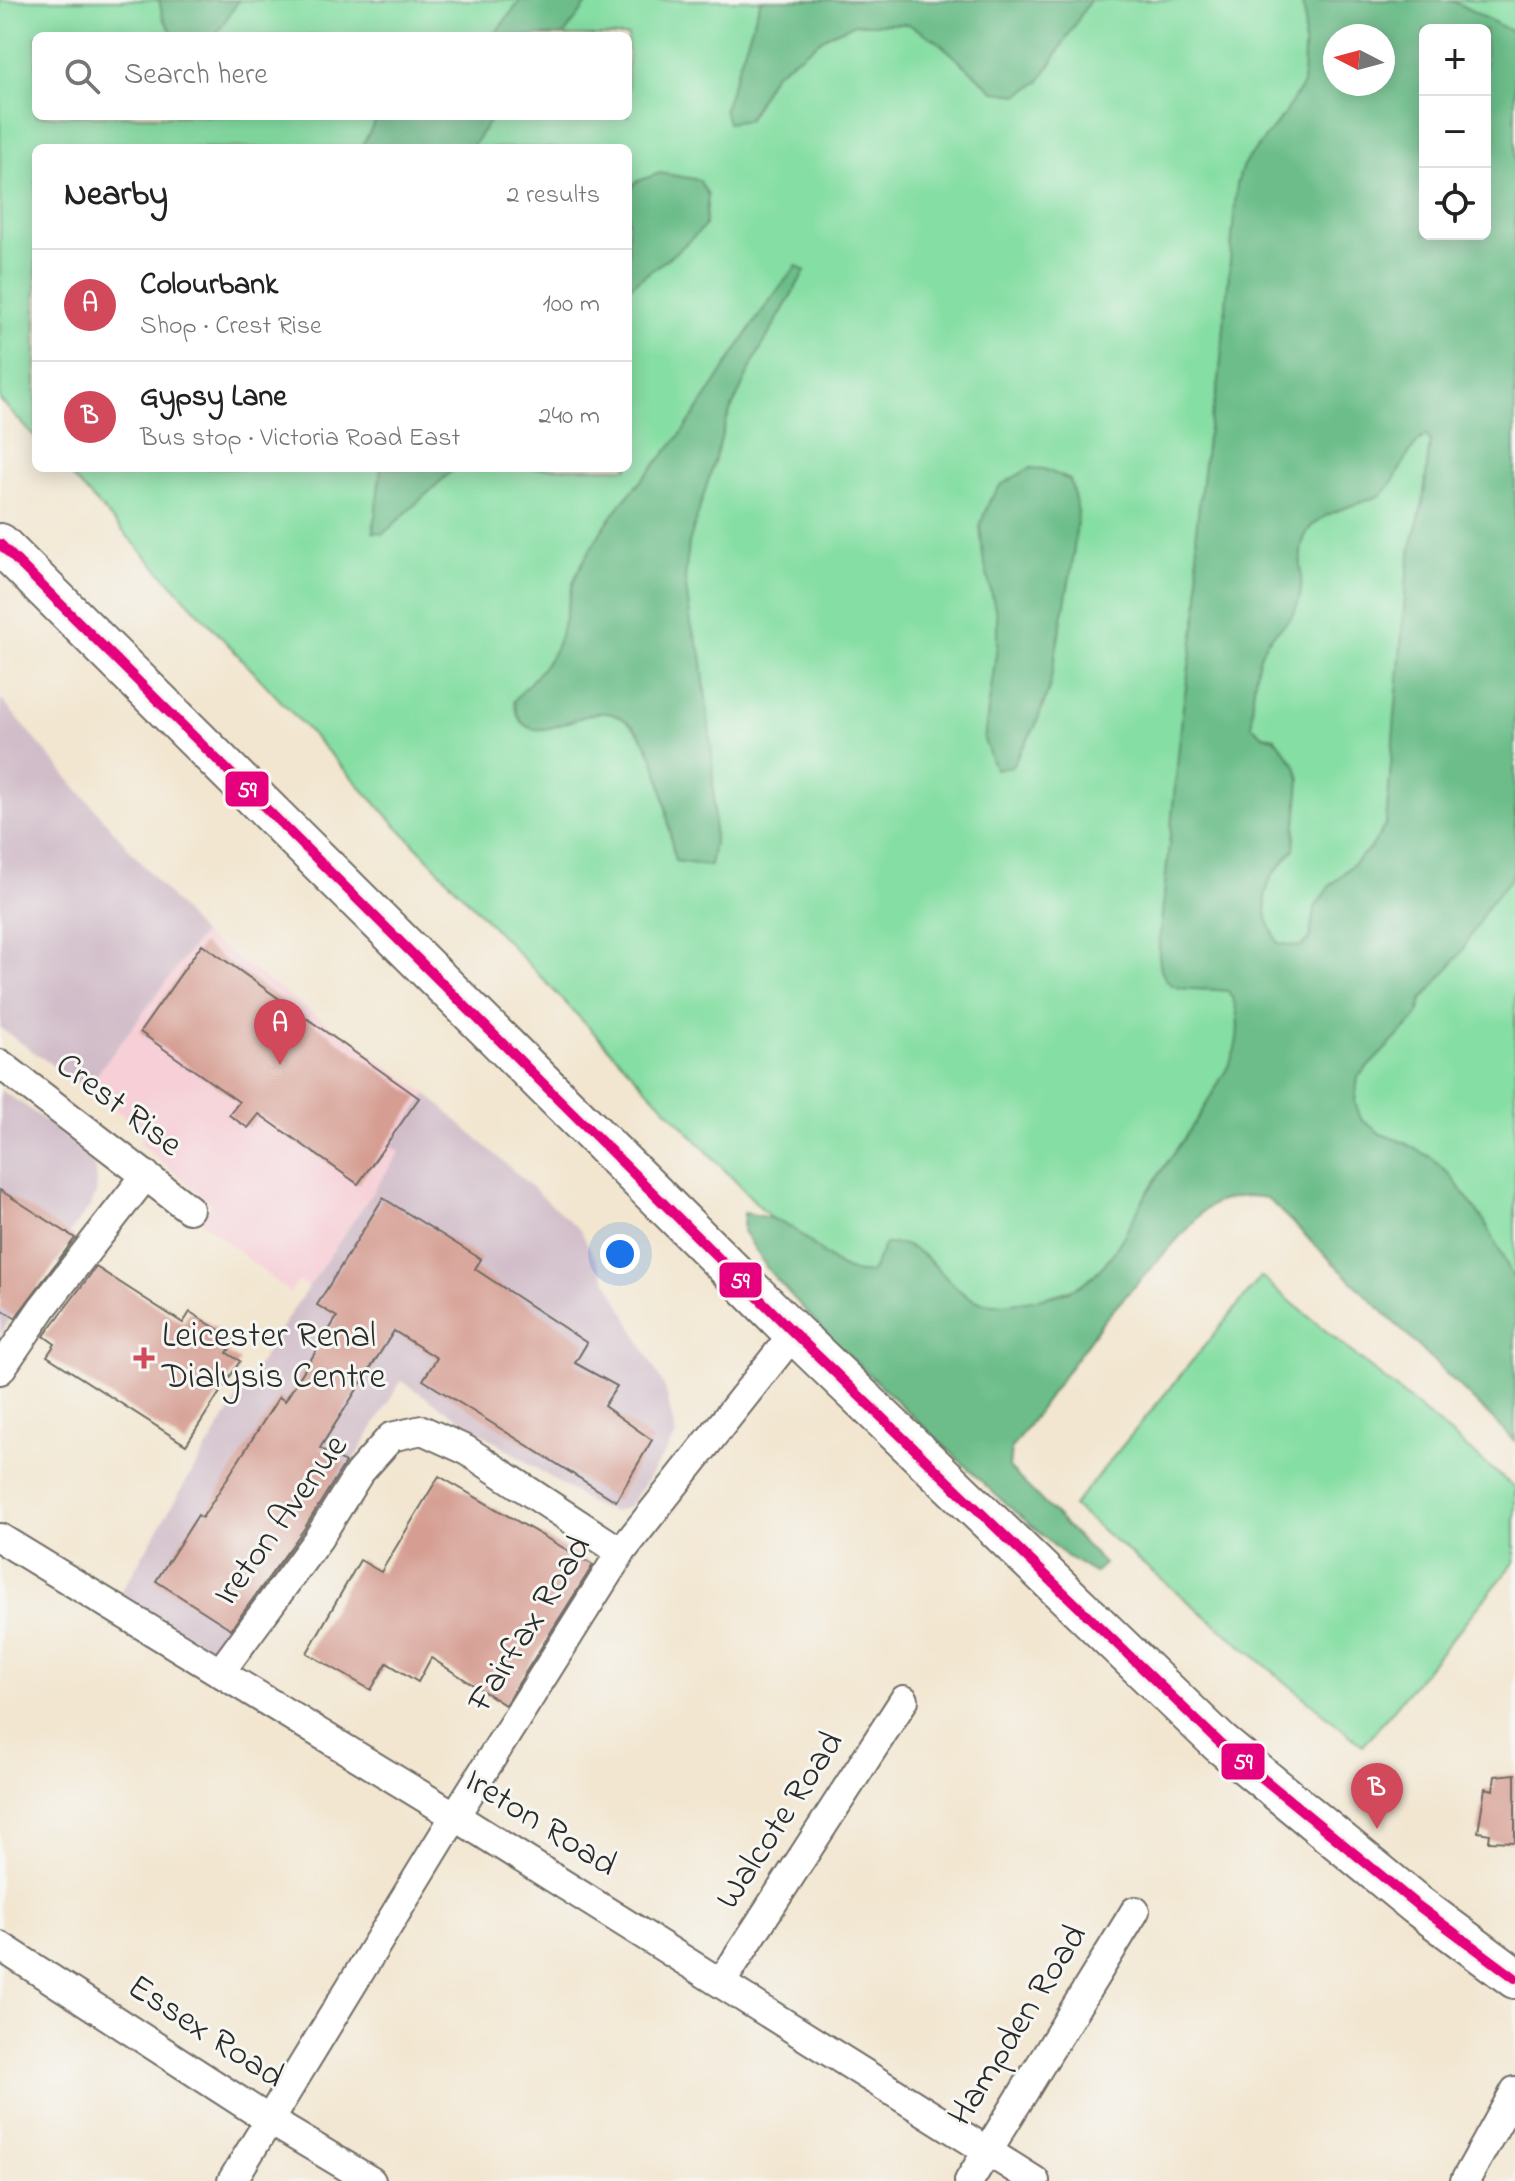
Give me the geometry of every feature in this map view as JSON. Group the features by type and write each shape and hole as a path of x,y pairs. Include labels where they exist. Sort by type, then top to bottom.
{"highway":[{"path":"0,544 794,1333 1220,1743 1417,1905 1515,1978"}],"street":[{"name":"Crest Rise","path":"0,1064 189,1209"},
{"path":"0,1370 43,1307 146,1175"},
{"name":"Fairfax Road","path":"232,2181 621,1552 794,1333"},
{"name":"Ireton Avenue","path":"221,1671 318,1539 359,1473 391,1437 422,1430 466,1450 621,1552"},
{"name":"Ireton Road","path":"0,1538 455,1816 1035,2181"},
{"name":"Walcote Road","path":"721,1983 904,1700"},
{"name":"Hampden Road","path":"969,2181 1135,1911"},
{"name":"Essex Road","path":"0,1946 269,2120 371,2181"},
{"path":"1465,2181 1515,2091"}],"shaded area":[{"path":"0,698 202,934 86,1089 0,1028"},
{"path":"202,934 427,1094 392,1144 401,1151 308,1287 298,1281 290,1293 201,1221 212,1204 139,1143 146,1132 86,1089"},
{"path":"0,1090 27,1107 79,1149 94,1166 97,1180 96,1194 89,1208 37,1275 0,1335"},
{"path":"427,1094 580,1230 665,1388 676,1436 629,1507 614,1512 593,1505 401,1381 297,1555 224,1640 209,1647 120,1594 290,1314 400,1152 391,1145"}],"green space":[{"path":"0,0 1515,0 1515,1412 1230,1146 1002,1461 397,826 68,472 632,472 632,144 32,144 32,434 0,400"},
{"path":"159,0 239,0 218,32 172,32 163,18"},
{"path":"521,0 590,0 566,32 496,32"},
{"path":"761,0 1090,0 1040,81 1019,95 995,92 936,40 908,24 855,24 830,34 773,75 748,120 728,123 724,109"},
{"path":"1301,0 1451,0 1515,33 1515,866 1511,879 1489,904 1461,953 1422,1000 1417,1017 1358,1077 1355,1102 1361,1119 1381,1134 1432,1158 1450,1175 1485,1222 1515,1281 1515,1441 1267,1198 1250,1196 1225,1200 1203,1211 1102,1322 1011,1449 1009,1468 1104,1564 1094,1573 1066,1556 996,1495 833,1341 769,1271 743,1231 744,1213 786,1224 835,1263 857,1273 870,1273 885,1244 899,1244 916,1250 957,1288 980,1302 1013,1303 1060,1293 1090,1278 1111,1256 1230,1062 1238,1022 1228,991 1189,989 1170,983 1163,975 1159,944 1183,707 1199,600 1196,531 1207,438 1219,381 1237,184 1243,165 1282,117 1303,84 1305,16","holes":["1426,435 1430,441 1423,502 1411,547 1406,585 1386,824 1372,846 1329,887 1314,909 1310,937 1301,947 1278,943 1267,919 1265,896 1271,877 1294,849 1300,779 1296,766 1275,738 1264,736 1252,725 1259,659 1267,642 1298,604 1302,545 1311,527 1335,512 1383,494"]},
{"path":"376,120 490,120 474,144 363,144"},
{"path":"660,173 699,180 708,195 705,226 632,285 632,188 635,182"},
{"path":"797,266 805,271 755,359 728,416 689,543 685,579 691,625 701,653 712,755 714,843 710,866 675,861 664,799 652,756 629,723 612,714 599,713 554,727 529,727 519,719 514,701 554,650 575,578 599,535 683,431 766,306"},
{"path":"1030,468 1044,469 1070,480 1078,512 1072,566 1049,689 1035,727 1011,767 995,769 984,740 997,646 997,617 983,556 980,525 990,500 1001,485"},
{"path":"380,472 451,472 383,534 373,532"},
{"path":"1261,1277 1515,1488 1515,1562 1363,1746 1073,1506"}],"building":[{"path":"202,944 419,1098 358,1184 259,1114 248,1128 229,1115 239,1102 140,1032"},
{"path":"0,1190 75,1238 15,1318 0,1308"},
{"path":"383,1198 481,1259 475,1269 587,1343 575,1363 617,1386 604,1406 652,1440 616,1501 423,1380 437,1358 394,1331 320,1448 345,1463 304,1529 231,1629 156,1581 198,1515 202,1518 279,1397 285,1401 337,1317 317,1305"},
{"name":"Leicester Renal Dialysis Centre","path":"96,1267 183,1323 190,1312 235,1340 227,1353 240,1361 186,1445 47,1356 55,1344 44,1336"},
{"path":"439,1476 593,1565 505,1705 431,1658 418,1682 387,1663 371,1690 307,1653 360,1560 381,1572"},
{"path":"1515,1774 1515,1842 1489,1841 1490,1834 1478,1832 1485,1788 1493,1790 1495,1776"}],"transit line":[{"name":"59","path":"0,544 794,1333 1220,1743 1417,1905 1515,1978"}],"place":[{"name":"Colourbank","path":"280,1065"},
{"name":"Leicester Renal Dialysis Centre","path":"144,1358"},
{"name":"Gypsy Lane","path":"1377,1829"}]}
